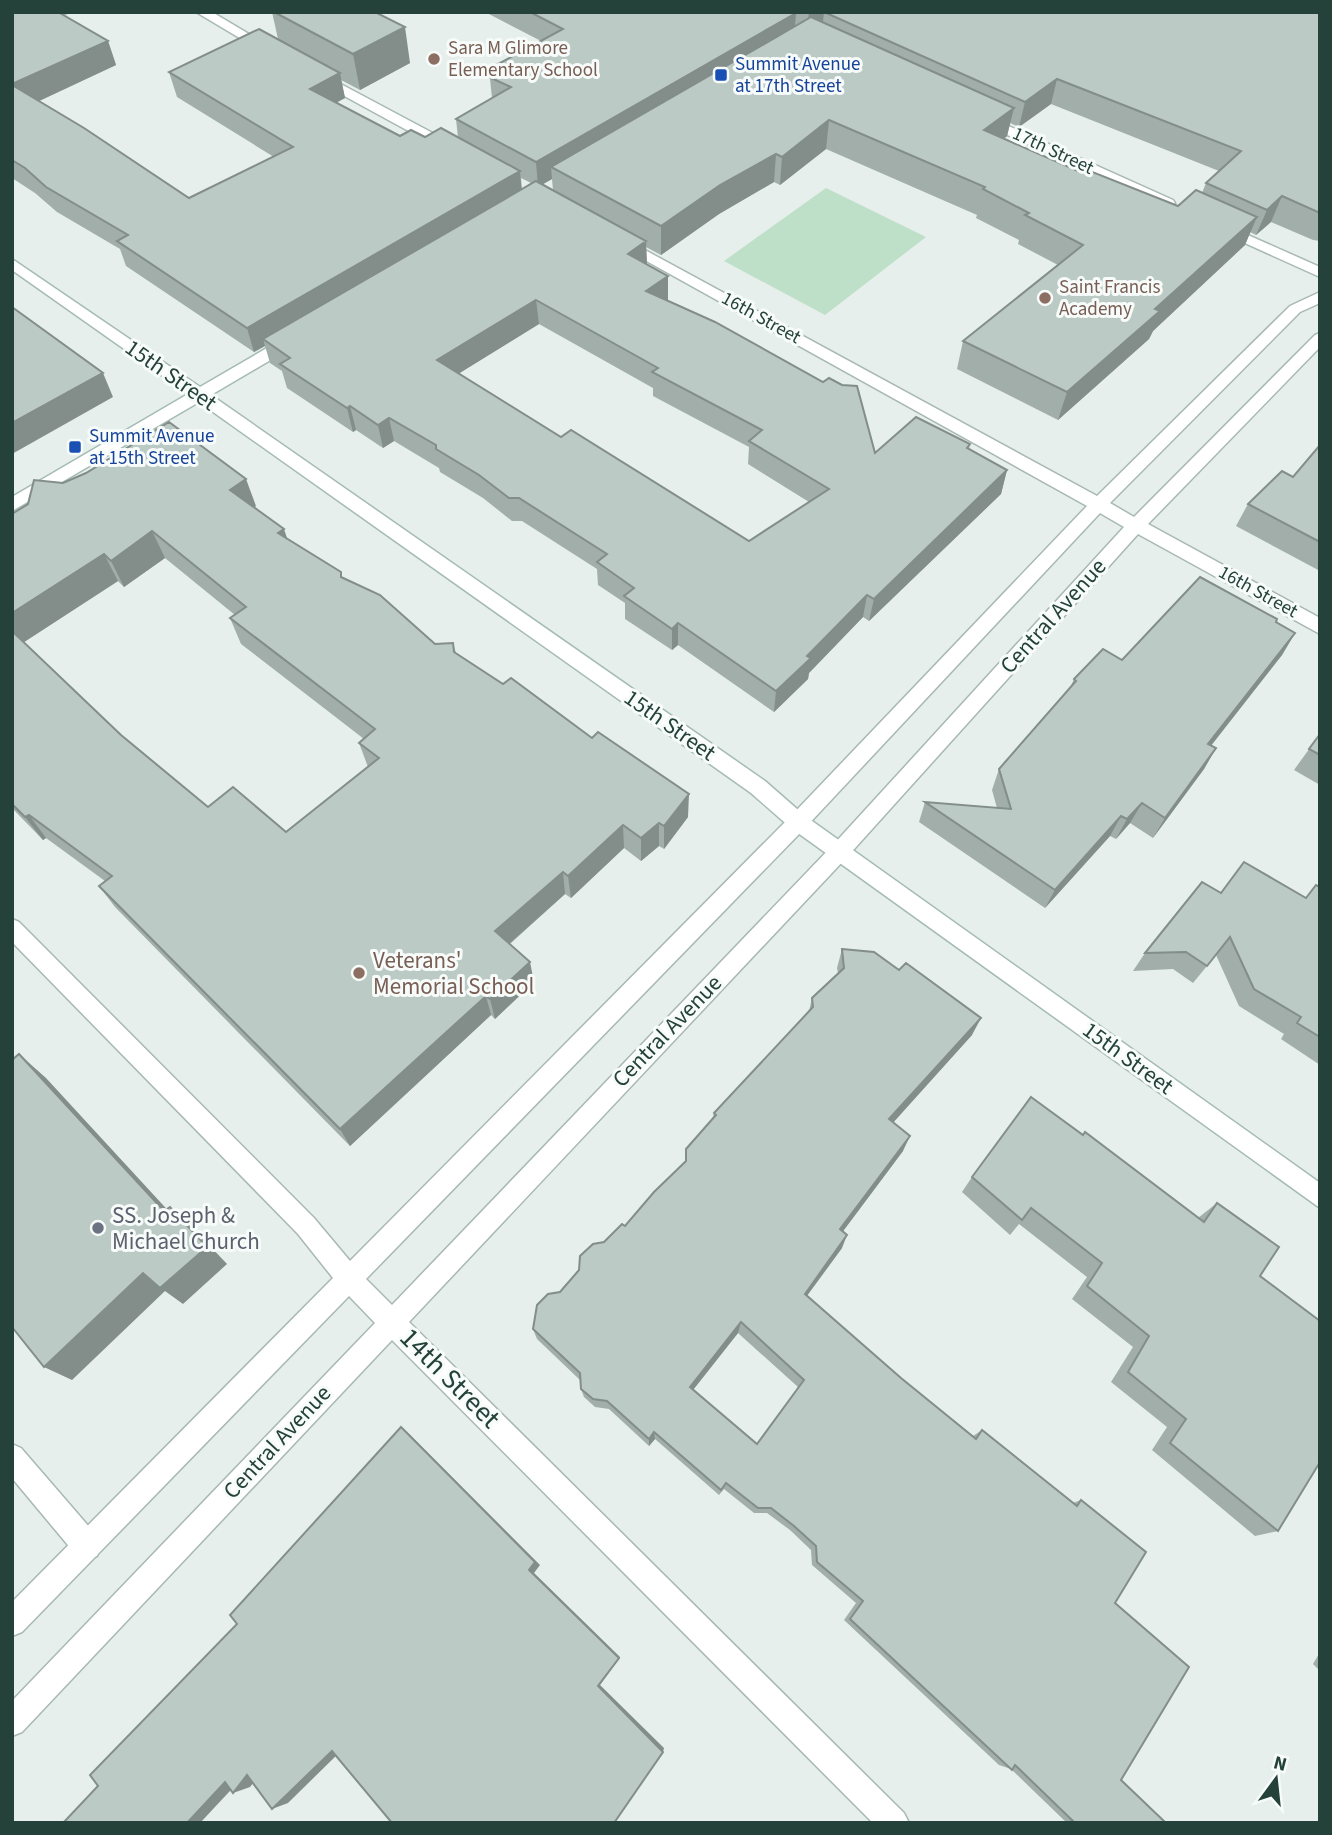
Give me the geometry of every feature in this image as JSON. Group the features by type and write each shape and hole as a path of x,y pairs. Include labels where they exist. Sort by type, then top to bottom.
{"street":[{"path":"12,34 63,12"},
{"path":"202,12 287,59"},
{"path":"312,72 470,159"},
{"name":"17th Street","path":"971,113 1183,210"},
{"path":"1208,222 1320,273"},
{"name":"16th Street","path":"611,236 1320,627"},
{"name":"15th Street","path":"12,263 758,787 798,822 1320,1197"},
{"name":"Central Avenue","path":"12,1622 798,822 1098,504 1296,309 1320,297"},
{"path":"12,505 309,330"},
{"name":"Central Avenue","path":"12,1721 840,850 1137,526 1320,338"},
{"name":"14th Street","path":"12,928 306,1226 349,1279 894,1823"},
{"path":"12,1457 87,1546"}],"green space":[{"path":"826,188 926,237 825,315 724,261"}],"building":[{"path":"12,12 58,12 108,41 12,84"},
{"path":"274,12 375,12 405,27 353,54"},
{"path":"530,12 796,13 536,162 456,119 511,87 489,77 496,72 489,69 563,29"},
{"path":"824,12 1320,12 1320,213 1282,196 1267,210 1206,183 1241,151 1057,79 1025,102"},
{"path":"811,17 1014,108 984,130 1080,172 1085,169 1178,206 1196,190 1257,217 1155,309 1160,311 1067,392 963,341 1083,245 1025,215 1029,213 983,189 985,187 829,120 782,157 776,154 720,185 661,226 551,167"},
{"path":"259,29 340,73 310,89 400,136 411,130 425,137 441,128 520,171 247,328 117,241 128,235 46,187 12,160 12,85 84,128 189,198 293,147 169,72"},
{"path":"536,181 646,241 628,254 668,276 646,291 715,322 823,382 829,378 842,385 857,386 875,453 916,417 970,444 967,448 1007,470 874,599 867,595 807,656 811,658 776,691 678,623 672,629 624,596 634,588 597,562 607,554 519,498 509,498 479,475 436,449 436,445 389,418 378,425 350,406 347,408 280,364 290,358 263,339","holes":["536,300 658,368 652,372 762,430 749,441 829,489 749,541 571,430 561,437 437,360"]},
{"path":"12,307 103,373 12,423"},
{"path":"169,422 246,479 230,490 284,529 278,533 341,572 341,577 380,595 435,644 453,643 454,652 503,684 511,678 592,738 598,732 689,794 664,826 659,823 641,838 623,825 568,876 563,872 495,931 530,962 490,999 486,996 340,1129 99,886 112,876 29,815 25,817 12,804 12,631 121,735 208,807 233,787 286,832 379,758 359,743 375,729 230,618 246,607 152,531 111,561 104,554 12,613 12,514 28,504 34,480 63,483 86,473"},
{"path":"1320,445 1320,542 1248,504 1282,471 1293,477"},
{"path":"1200,577 1277,619 1276,622 1295,633 1208,744 1216,748 1165,818 1142,803 1127,819 1121,816 1055,890 925,802 1011,809 999,769 1076,681 1074,679 1103,649 1122,660"},
{"path":"1320,734 1320,755 1309,749"},
{"path":"1244,862 1306,898 1316,885 1320,887 1320,1037 1297,1023 1301,1017 1254,989 1230,937 1207,966 1186,952 1145,953 1202,882 1221,893"},
{"path":"842,949 874,952 899,970 906,963 981,1018 889,1119 910,1136 840,1229 847,1235 805,1294 976,1439 982,1430 1077,1506 1081,1500 1146,1552 1115,1603 1189,1667 1121,1780 1166,1823 1075,1823 1015,1765 1012,1770 850,1619 863,1601 817,1562 816,1546 771,1508 758,1508 726,1483 721,1490 654,1432 649,1439 607,1401 593,1399 581,1389 580,1373 533,1329 537,1305 548,1294 560,1292 579,1270 580,1256 593,1244 604,1242 622,1224 625,1226 654,1192 686,1161 686,1149 716,1115 714,1113 813,1007 812,998 844,968","holes":["741,1322 804,1380 757,1444 690,1387"]},
{"name":"SS. Joseph & Michael Church","path":"19,1054 164,1211 170,1207 207,1247 160,1288 143,1273 44,1367 12,1327 12,1060"},
{"path":"1031,1097 1083,1135 1085,1132 1204,1222 1217,1203 1279,1247 1260,1276 1320,1321 1320,1462 1278,1531 1170,1443 1186,1419 1128,1372 1149,1336 1087,1286 1102,1263 1031,1208 1022,1220 972,1177"},
{"path":"401,1427 535,1562 529,1570 619,1658 598,1686 663,1752 614,1823 392,1823 332,1751 272,1809 247,1775 233,1793 225,1782 187,1823 63,1823 98,1786 90,1775 237,1624 230,1615"}],"place":[{"name":"Sara M Glimore Elementary School","path":"434,59"},
{"name":"Summit Avenue at 17th Street","path":"721,75"},
{"name":"Saint Francis Academy","path":"1045,298"},
{"name":"Summit Avenue at 15th Street","path":"75,447"},
{"name":"Veterans' Memorial School","path":"359,973"},
{"name":"SS. Joseph & Michael Church","path":"98,1228"}]}
